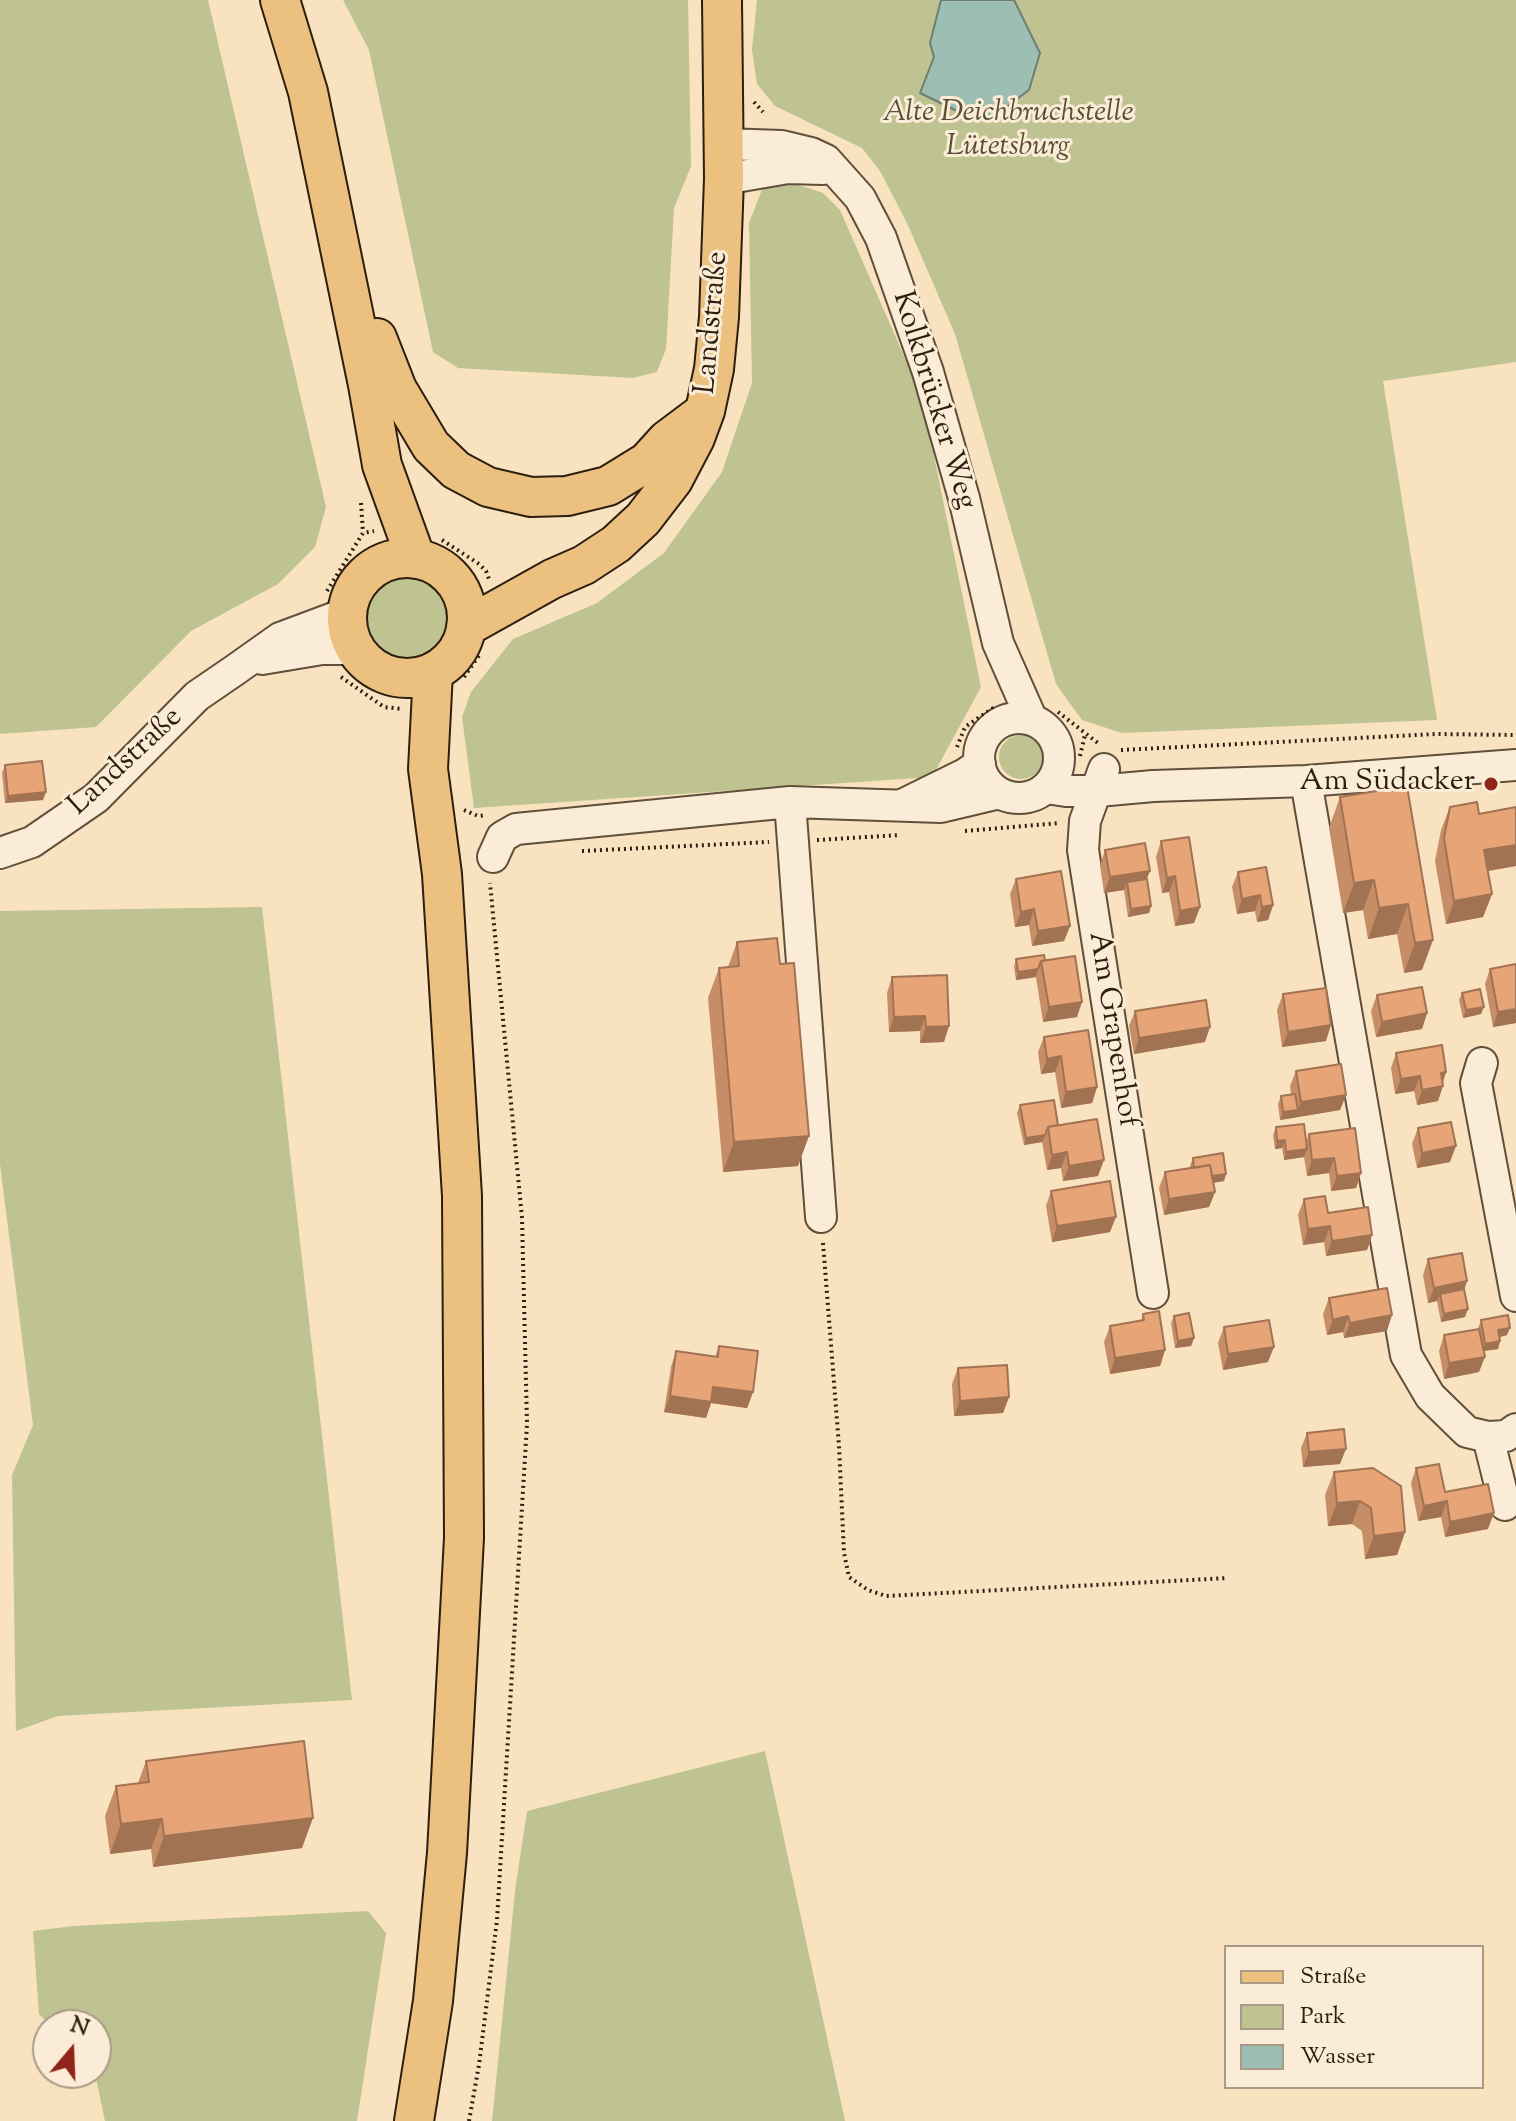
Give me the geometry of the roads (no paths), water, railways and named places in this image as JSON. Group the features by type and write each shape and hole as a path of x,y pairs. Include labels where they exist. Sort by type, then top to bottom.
{"main road":[{"path":"280,0 308,92 382,465 416,559"},
{"name":"Landstraße","path":"464,609 491,584 552,579 584,565 616,544 643,519 673,480 705,411 714,369 745,147 722,0"},
{"path":"353,308 376,333 397,389 431,446 456,470 488,487 531,497 567,496 608,486 647,462 667,440 705,411"},
{"path":"378,565 382,465"},
{"path":"416,559 434,564 449,576 464,609 461,645 450,660 412,686 367,663 343,660 348,631 347,613 352,594 363,577 378,565 416,559"},
{"path":"412,686 428,769 442,874 462,1196 465,1523 445,1868 433,2001 414,2121"}],"street":[{"name":"Kolkbrücker Weg","path":"745,147 782,146 826,160 860,198 881,238 928,372 964,498 998,643 1000,723"},
{"path":"745,147 788,168 814,167 837,171"},
{"name":"Landstraße","path":"0,853 32,842 87,805 197,696 280,638 347,613"},
{"name":"Kolkbrücker Weg","path":"998,643 1044,715"},
{"name":"Landstraße","path":"248,662 322,649 343,660"},
{"path":"1000,793 990,785 980,764 983,740 1000,723 1044,715 1059,755 1058,767 1046,788"},
{"path":"1059,755 1101,780"},
{"path":"902,804 980,764"},
{"path":"493,857 502,837 516,829 790,802 941,807 1000,793 1024,798 1046,788 1066,791 1101,780 1153,786 1306,781 1516,765"},
{"name":"Am Grapenhof","path":"1101,780 1085,821 1083,850 1153,1293"},
{"path":"1306,781 1406,1355 1430,1396 1467,1432 1502,1433 1505,1505"},
{"path":"790,802 821,1217"},
{"path":"1482,1063 1476,1083 1516,1296"}],"water":[{"name":"Alte Deichbruchstelle Lütetsburg","path":"941,0 1014,0 1040,53 1029,90 993,117 957,111 920,93 934,57 930,43"}],"place":[{"name":"Am Südacker","path":"1491,784"}]}
